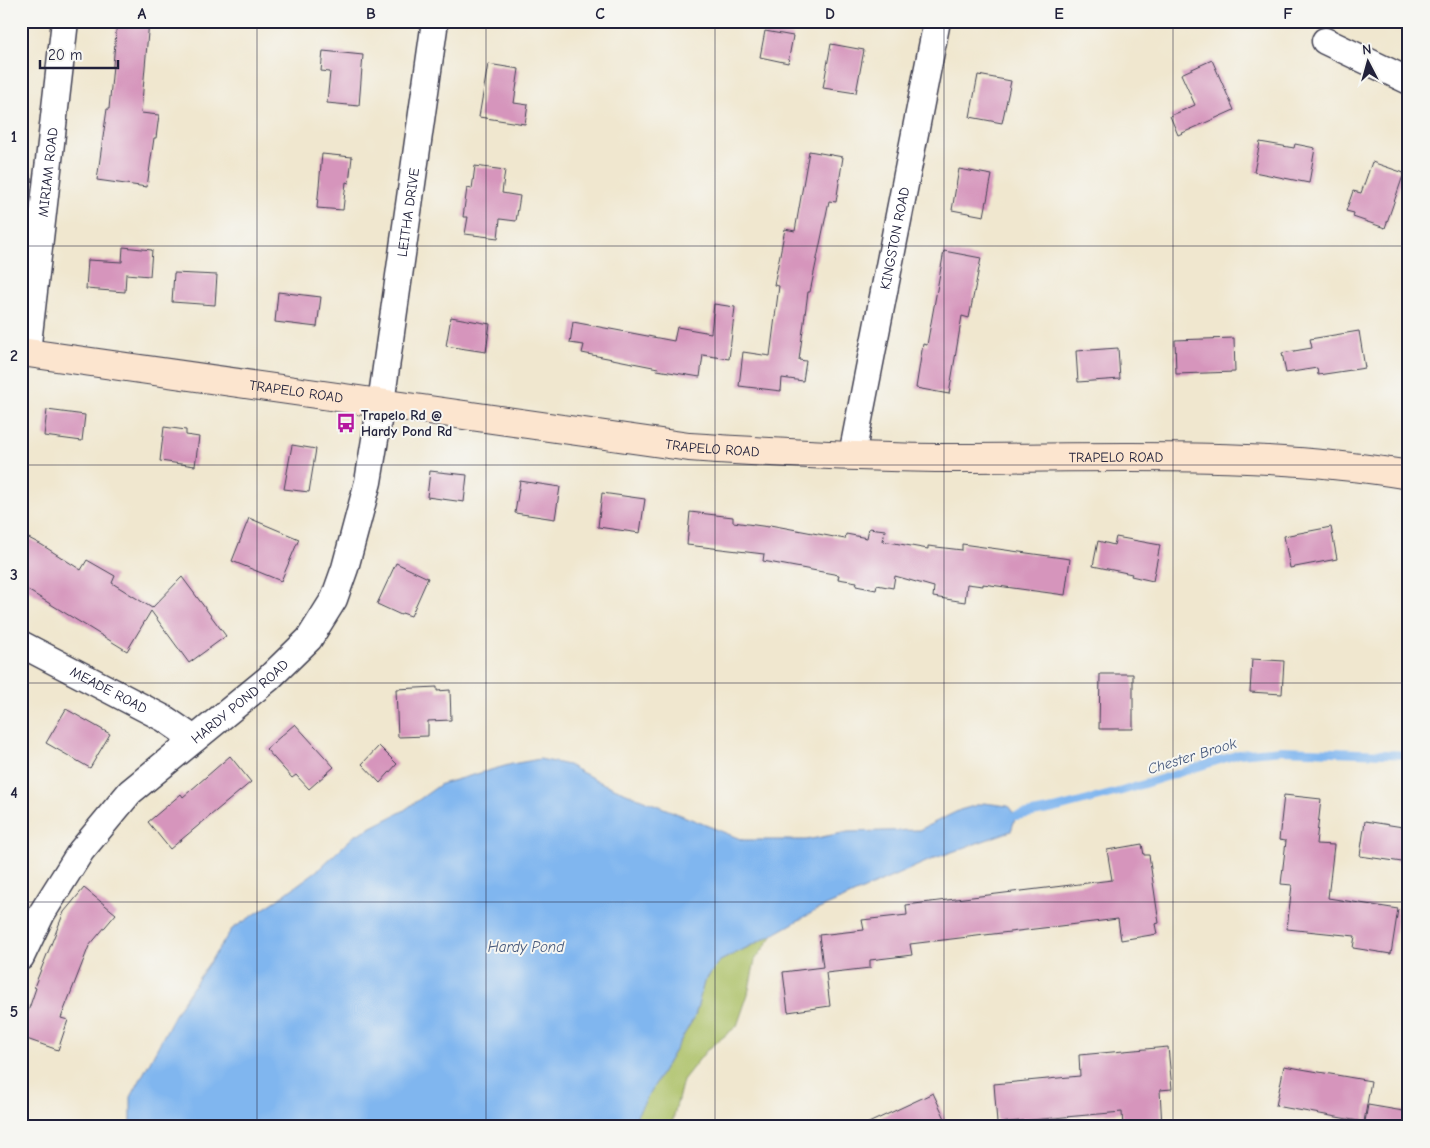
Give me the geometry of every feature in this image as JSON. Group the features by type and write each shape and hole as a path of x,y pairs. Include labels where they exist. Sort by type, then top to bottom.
{"main road":[{"name":"TRAPELO ROAD","path":"24,352 689,446 777,453 954,458 1246,459 1359,467 1409,475"}],"street":[{"name":"MIRIAM ROAD","path":"24,352 65,21"},
{"name":"LEITHA DRIVE","path":"381,403 435,21"},
{"name":"KINGSTON ROAD","path":"852,455 937,21"},
{"path":"1325,41 1409,81"},
{"name":"HARDY POND ROAD","path":"21,958 42,913 81,851 130,792 268,679 309,639 334,599 345,568 368,482 381,403"},
{"name":"MEADE ROAD","path":"21,644 165,719 194,739"}],"green space":[{"path":"774,934 755,960 748,994 737,1026 706,1051 683,1080 671,1127 630,1127 695,1016 704,982 720,961"}],"water":[{"name":"Hardy Pond","path":"540,759 568,765 604,784 743,840 806,840 848,832 919,830 960,810 984,803 1008,806 1016,816 1011,831 935,858 817,910 720,961 704,982 695,1016 630,1127 131,1127 131,1097 178,1009 232,929 277,900 319,869 354,836 403,811 441,784 512,764"}],"building":[{"path":"117,21 149,21 141,113 159,115 147,187 97,180 107,109 109,109"},
{"path":"765,31 793,36 788,63 760,57"},
{"path":"831,44 864,50 856,93 823,88"},
{"path":"323,51 363,55 359,106 327,103 330,72 321,71"},
{"path":"1212,60 1234,110 1178,135 1170,116 1195,105 1181,74"},
{"path":"488,64 519,69 514,103 528,105 525,124 479,117"},
{"path":"978,75 1011,81 1002,123 970,117"},
{"path":"1260,142 1294,148 1295,144 1315,148 1309,183 1254,172"},
{"path":"809,151 843,157 836,202 829,201 810,292 808,292 799,360 806,361 803,381 782,378 781,391 739,386 743,352 770,356 779,286 774,285 785,229 795,231"},
{"path":"322,154 352,157 349,183 346,182 343,210 317,208"},
{"path":"1372,162 1404,173 1385,228 1353,217 1354,213 1346,211 1353,191 1361,193"},
{"path":"475,166 505,170 502,193 520,196 516,221 500,219 498,238 465,234 468,217 463,217 467,188 472,189"},
{"path":"959,169 992,175 984,216 952,210"},
{"path":"123,247 152,250 150,276 126,274 125,292 86,289 88,260 122,262"},
{"path":"944,251 981,258 969,318 962,316 949,394 916,388 923,344 927,345"},
{"path":"174,273 217,275 215,305 172,302"},
{"path":"278,292 321,297 317,327 275,322"},
{"path":"714,304 735,307 729,359 703,355 700,377 657,370 658,368 582,353 584,345 570,343 573,322 674,341 677,327 711,333"},
{"path":"451,317 490,324 486,352 446,346"},
{"path":"1359,331 1365,368 1318,375 1317,368 1286,373 1282,353 1312,348 1310,339"},
{"path":"1234,338 1235,372 1176,374 1175,340"},
{"path":"1118,348 1120,379 1078,382 1076,351"},
{"path":"47,410 85,415 82,441 44,436"},
{"path":"164,427 186,430 186,435 199,437 195,466 160,461"},
{"path":"292,445 316,449 309,492 284,489"},
{"path":"430,471 467,475 464,502 427,497"},
{"path":"520,481 560,487 555,519 515,513"},
{"path":"602,493 645,499 640,533 598,527"},
{"path":"690,512 733,517 733,522 769,527 770,525 845,539 846,534 867,538 869,528 885,530 883,541 928,549 928,546 962,550 962,544 1070,559 1065,595 983,584 983,586 967,584 965,602 933,597 934,587 895,576 893,588 877,585 876,590 856,586 857,582 838,579 839,575 763,561 764,554 687,545"},
{"path":"249,518 299,539 281,581 232,561"},
{"path":"1331,527 1337,559 1290,568 1284,536"},
{"path":"21,534 81,570 87,560 115,576 112,583 152,608 182,577 226,636 189,663 151,611 127,651 21,586"},
{"path":"1116,537 1160,545 1153,581 1131,576 1132,574 1093,566 1098,541 1114,545"},
{"path":"396,563 428,578 411,616 402,613 401,615 377,604"},
{"path":"1252,659 1284,661 1282,694 1250,692"},
{"path":"1100,674 1133,674 1133,729 1099,729"},
{"path":"437,687 437,691 450,690 451,720 428,721 428,736 398,737 396,689"},
{"path":"66,709 110,734 90,768 46,743"},
{"path":"295,724 334,767 309,789 296,775 292,778 266,749"},
{"path":"379,746 397,764 380,783 362,764"},
{"path":"230,756 251,782 170,849 148,822 181,794 183,797"},
{"path":"1284,795 1321,799 1316,844 1334,845 1328,898 1398,909 1391,954 1353,948 1355,936 1287,929 1292,885 1281,884 1286,841 1279,840"},
{"path":"1365,821 1409,828 1409,863 1360,856"},
{"path":"1142,844 1144,855 1149,855 1159,923 1155,924 1157,934 1121,940 1118,919 910,944 912,955 870,960 870,968 826,973 830,1006 788,1012 783,972 823,967 819,935 864,930 862,920 907,915 906,905 1112,880 1107,850"},
{"path":"84,888 116,914 89,946 61,1018 68,1020 58,1050 21,1037 21,1032 36,988 34,987 64,912"},
{"path":"1168,1047 1172,1089 1160,1090 1162,1127 1123,1127 1122,1112 997,1123 994,1084 1080,1076 1079,1055"},
{"path":"1284,1066 1371,1081 1364,1122 1276,1106"},
{"path":"933,1093 949,1127 860,1127"},
{"path":"1368,1105 1409,1112 1409,1127 1364,1127"}],"waterway":[{"name":"Chester Brook","path":"1016,816 1054,809 1122,791 1239,754 1282,750 1409,755"}],"place":[{"name":"Trapelo Rd @ Hardy Pond Rd","path":"346,423"}]}
